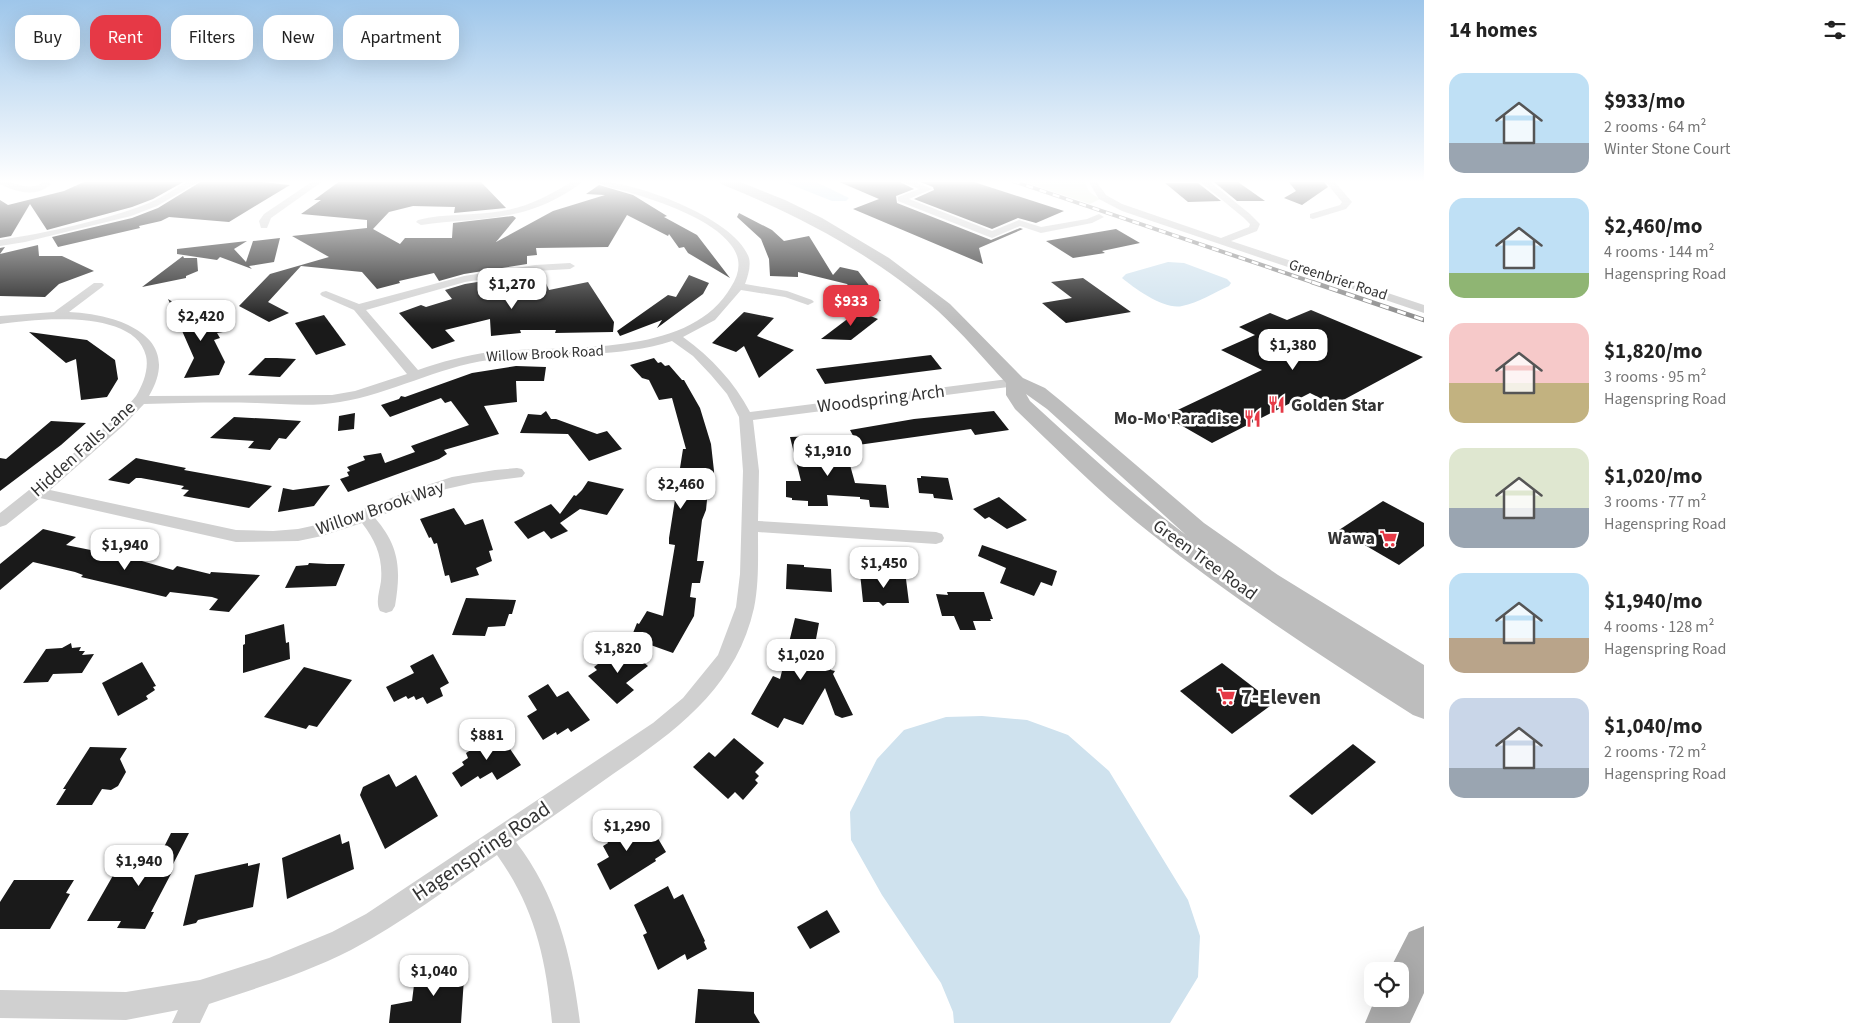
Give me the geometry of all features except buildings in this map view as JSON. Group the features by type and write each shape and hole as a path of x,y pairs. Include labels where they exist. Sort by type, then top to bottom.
{"main road":[{"path":"1409,977 1424,947"},
{"path":"1387,1023 1394,1007"}],"street":[{"path":"0,243 67,229"},
{"name":"Willow Brook Road","path":"139,400 199,398 328,400 357,395 447,365 504,354 544,351 601,351 643,345 675,337 715,313 729,300 738,286 745,262 734,240 720,229"},
{"name":"Green Tree Road","path":"830,229 884,261 944,308 1016,382 1038,392 1054,405 1195,529 1269,582 1424,680"},
{"path":"976,229 992,235 1005,229"},
{"name":"Greenbrier Road","path":"1183,229 1424,308"},
{"path":"1220,242 1252,229"},
{"path":"358,308 464,279 526,269 570,266"},
{"path":"57,315 98,285"},
{"path":"738,286 787,294 808,302"},
{"path":"326,294 358,308 415,375"},
{"name":"Hidden Falls Lane","path":"0,320 57,315 108,321 126,327 146,342 153,354 154,368 149,384 130,411 37,492 0,521"},
{"name":"Hagenspring Road","path":"0,1004 126,1006 200,993 269,971 340,942 375,923 500,839 660,730 690,704 726,659 745,606 749,574 751,471 746,417 733,393 716,372 675,337"},
{"name":"Green Tree Road","path":"1016,382 1016,395 1022,405 1090,469 1156,525 1212,567 1287,618 1424,706"},
{"name":"Woodspring Arch","path":"746,417 1016,382"},
{"name":"Willow Brook Way","path":"37,492 236,536 267,538 300,535 334,527 430,489 458,480 488,475 517,474"},
{"path":"365,516 380,533 389,554 392,579 386,606"},
{"path":"750,526 936,538"},
{"path":"500,839 514,857 534,892 550,928 563,988 566,1023"},
{"path":"186,1023 200,993"}],"water":[{"path":"1168,262 1184,263 1227,279 1231,283 1229,286 1188,305 1175,306 1150,298 1122,278 1126,274"},
{"path":"982,716 1027,720 1068,735 1109,771 1188,900 1200,936 1198,977 1170,1023 954,1023 953,1012 941,983 882,895 851,840 850,812 877,759 904,730 946,717"}],"railway":[{"path":"1154,229 1315,283"},
{"path":"1312,282 1424,320"}],"place":[{"name":"Golden Star","path":"1277,405"},
{"name":"Mo-Mo Paradise","path":"1253,418"},
{"name":"Wawa","path":"1389,538"},
{"name":"7-Eleven","path":"1227,697"}]}
